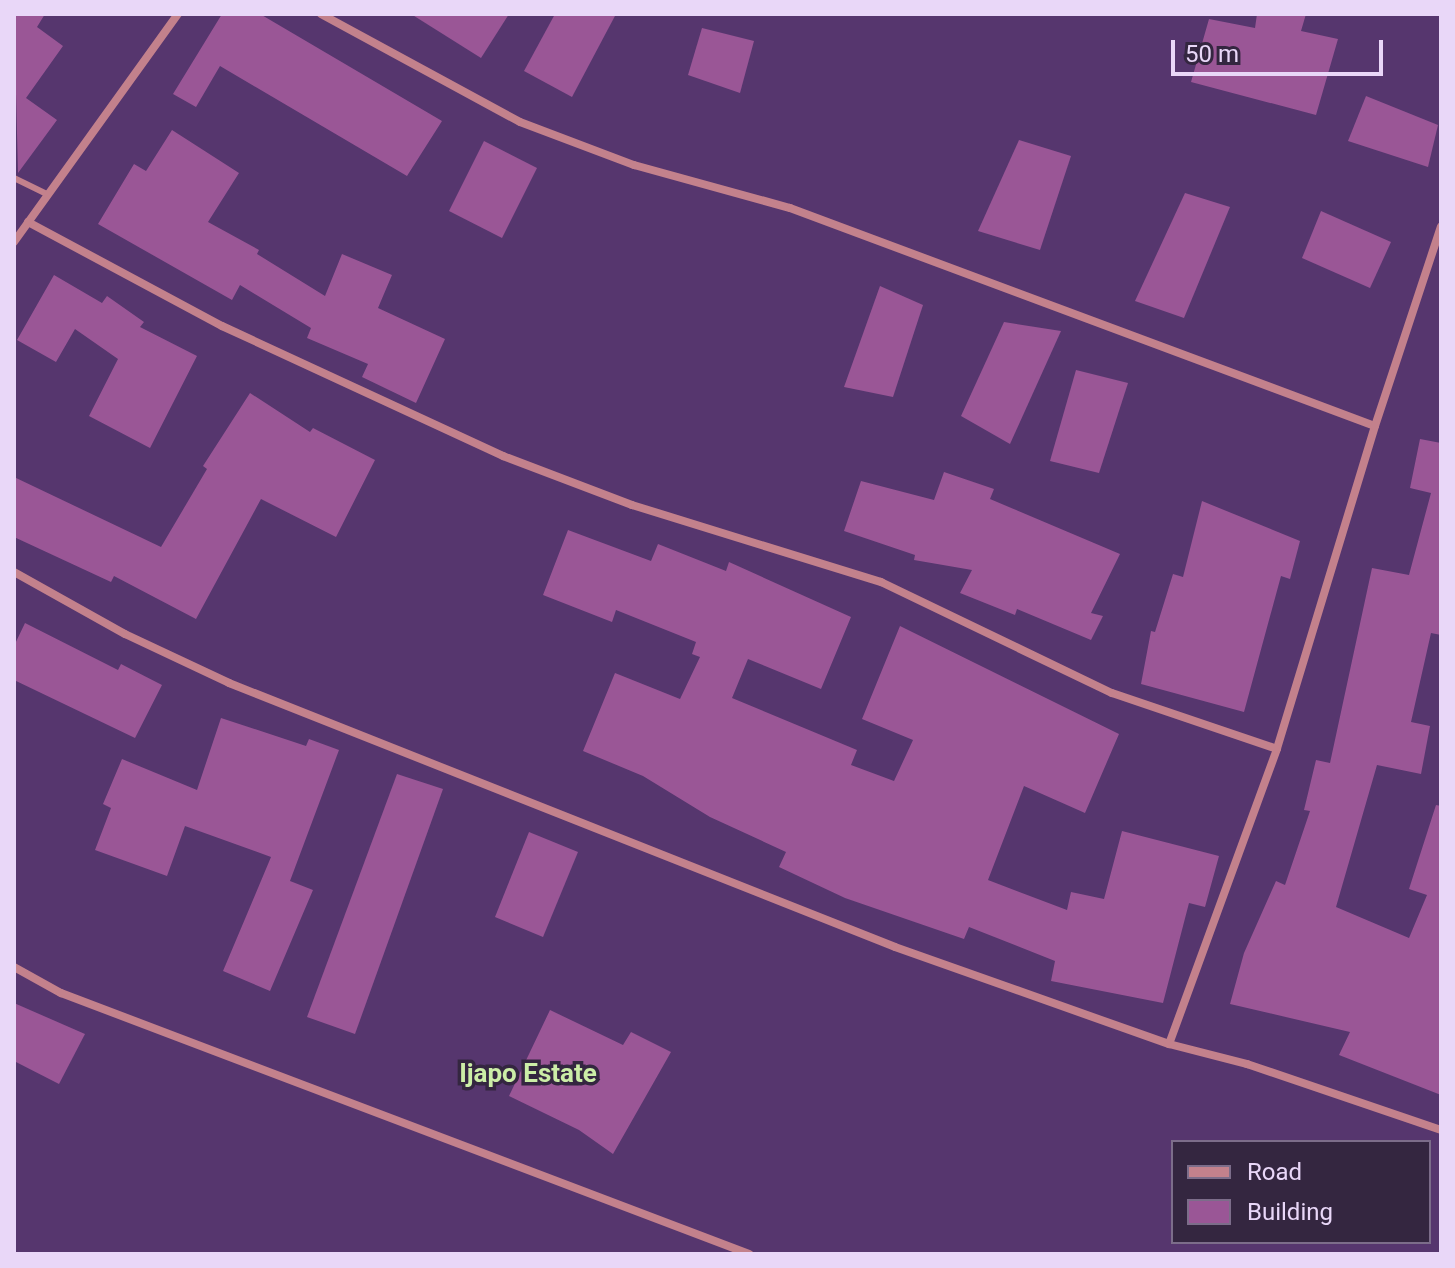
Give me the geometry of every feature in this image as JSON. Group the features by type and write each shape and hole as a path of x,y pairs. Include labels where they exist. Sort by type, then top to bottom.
{"street":[{"path":"14,242 178,14"},
{"path":"321,14 520,122 634,165 790,208 1375,426"},
{"path":"28,222 222,326 503,456 632,505 881,582 1112,693 1277,749"},
{"path":"1169,1044 1277,749 1375,426 1441,227"},
{"path":"14,572 125,634 229,683 895,947 1169,1044 1247,1064 1441,1130"},
{"path":"14,967 61,993 749,1254"}],"lane":[{"path":"14,178 47,194"}],"building":[{"path":"14,14 45,14 37,27 63,46 26,98 57,120 18,173"},
{"path":"222,14 260,14 442,121 407,176 220,66 196,107 173,94"},
{"path":"411,14 509,14 481,58"},
{"path":"555,14 616,14 572,97 524,71"},
{"path":"1257,14 1306,14 1301,31 1338,39 1316,115 1191,82 1209,19 1255,28"},
{"path":"702,28 754,41 740,93 688,75"},
{"path":"1366,96 1438,125 1428,167 1348,141"},
{"path":"172,130 239,173 208,222 259,250 257,254 325,296 342,254 392,275 378,308 445,339 416,403 362,377 368,364 307,338 311,328 240,285 232,300 98,224 134,164 146,171"},
{"path":"1019,140 1071,156 1040,250 978,231"},
{"path":"484,141 537,168 502,238 449,211"},
{"path":"1185,193 1230,207 1184,318 1135,301"},
{"path":"1321,211 1391,242 1370,288 1302,258"},
{"path":"54,275 102,303 107,296 144,322 140,327 197,356 150,448 89,416 118,359 75,329 56,362 17,340"},
{"path":"880,286 923,305 893,397 844,387"},
{"path":"1004,322 1061,331 1010,444 961,416"},
{"path":"1076,370 1128,383 1099,473 1050,461"},
{"path":"250,393 310,432 313,428 375,460 336,537 261,499 196,619 114,576 111,582 14,537 14,477 161,547 207,469 203,466"},
{"path":"1420,439 1441,443 1441,635 1431,633 1411,722 1430,726 1421,774 1377,765 1336,907 1409,938 1427,895 1409,889 1436,805 1441,806 1441,1095 1339,1055 1350,1032 1230,1004 1244,953 1276,881 1285,885 1310,811 1304,810 1316,760 1330,763 1372,568 1409,575 1431,493 1410,488"},
{"path":"944,472 994,489 990,499 1120,554 1091,613 1103,616 1091,640 1017,609 1015,615 960,593 972,570 914,560 915,555 844,531 861,481 934,500"},
{"path":"1202,501 1300,541 1290,579 1281,576 1244,712 1141,684 1151,631 1155,632 1173,574 1183,577"},
{"path":"568,530 651,561 658,544 726,571 729,562 851,617 821,689 748,659 732,698 857,750 851,765 894,781 913,740 862,719 900,626 1119,734 1085,813 1024,786 988,880 1067,910 1071,892 1104,899 1122,831 1219,856 1205,907 1189,903 1163,1003 1051,981 1055,961 969,927 964,939 845,898 779,867 786,852 710,817 643,776 583,751 615,673 680,699 700,657 692,654 696,642 616,610 612,622 543,595"},
{"path":"25,623 118,670 121,664 162,685 135,738 14,680 14,646"},
{"path":"221,718 306,746 309,739 339,750 290,881 313,890 270,991 223,971 271,857 185,826 167,876 95,850 111,808 103,804 122,759 197,790"},
{"path":"397,774 443,789 355,1034 307,1017"},
{"path":"529,832 578,852 543,937 495,917"},
{"path":"14,1003 85,1034 59,1084 14,1061"},
{"path":"550,1010 623,1045 631,1032 671,1052 613,1154 579,1130 509,1096"}],"district":[{"name":"Ijapo Estate","path":"528,1074"}]}
